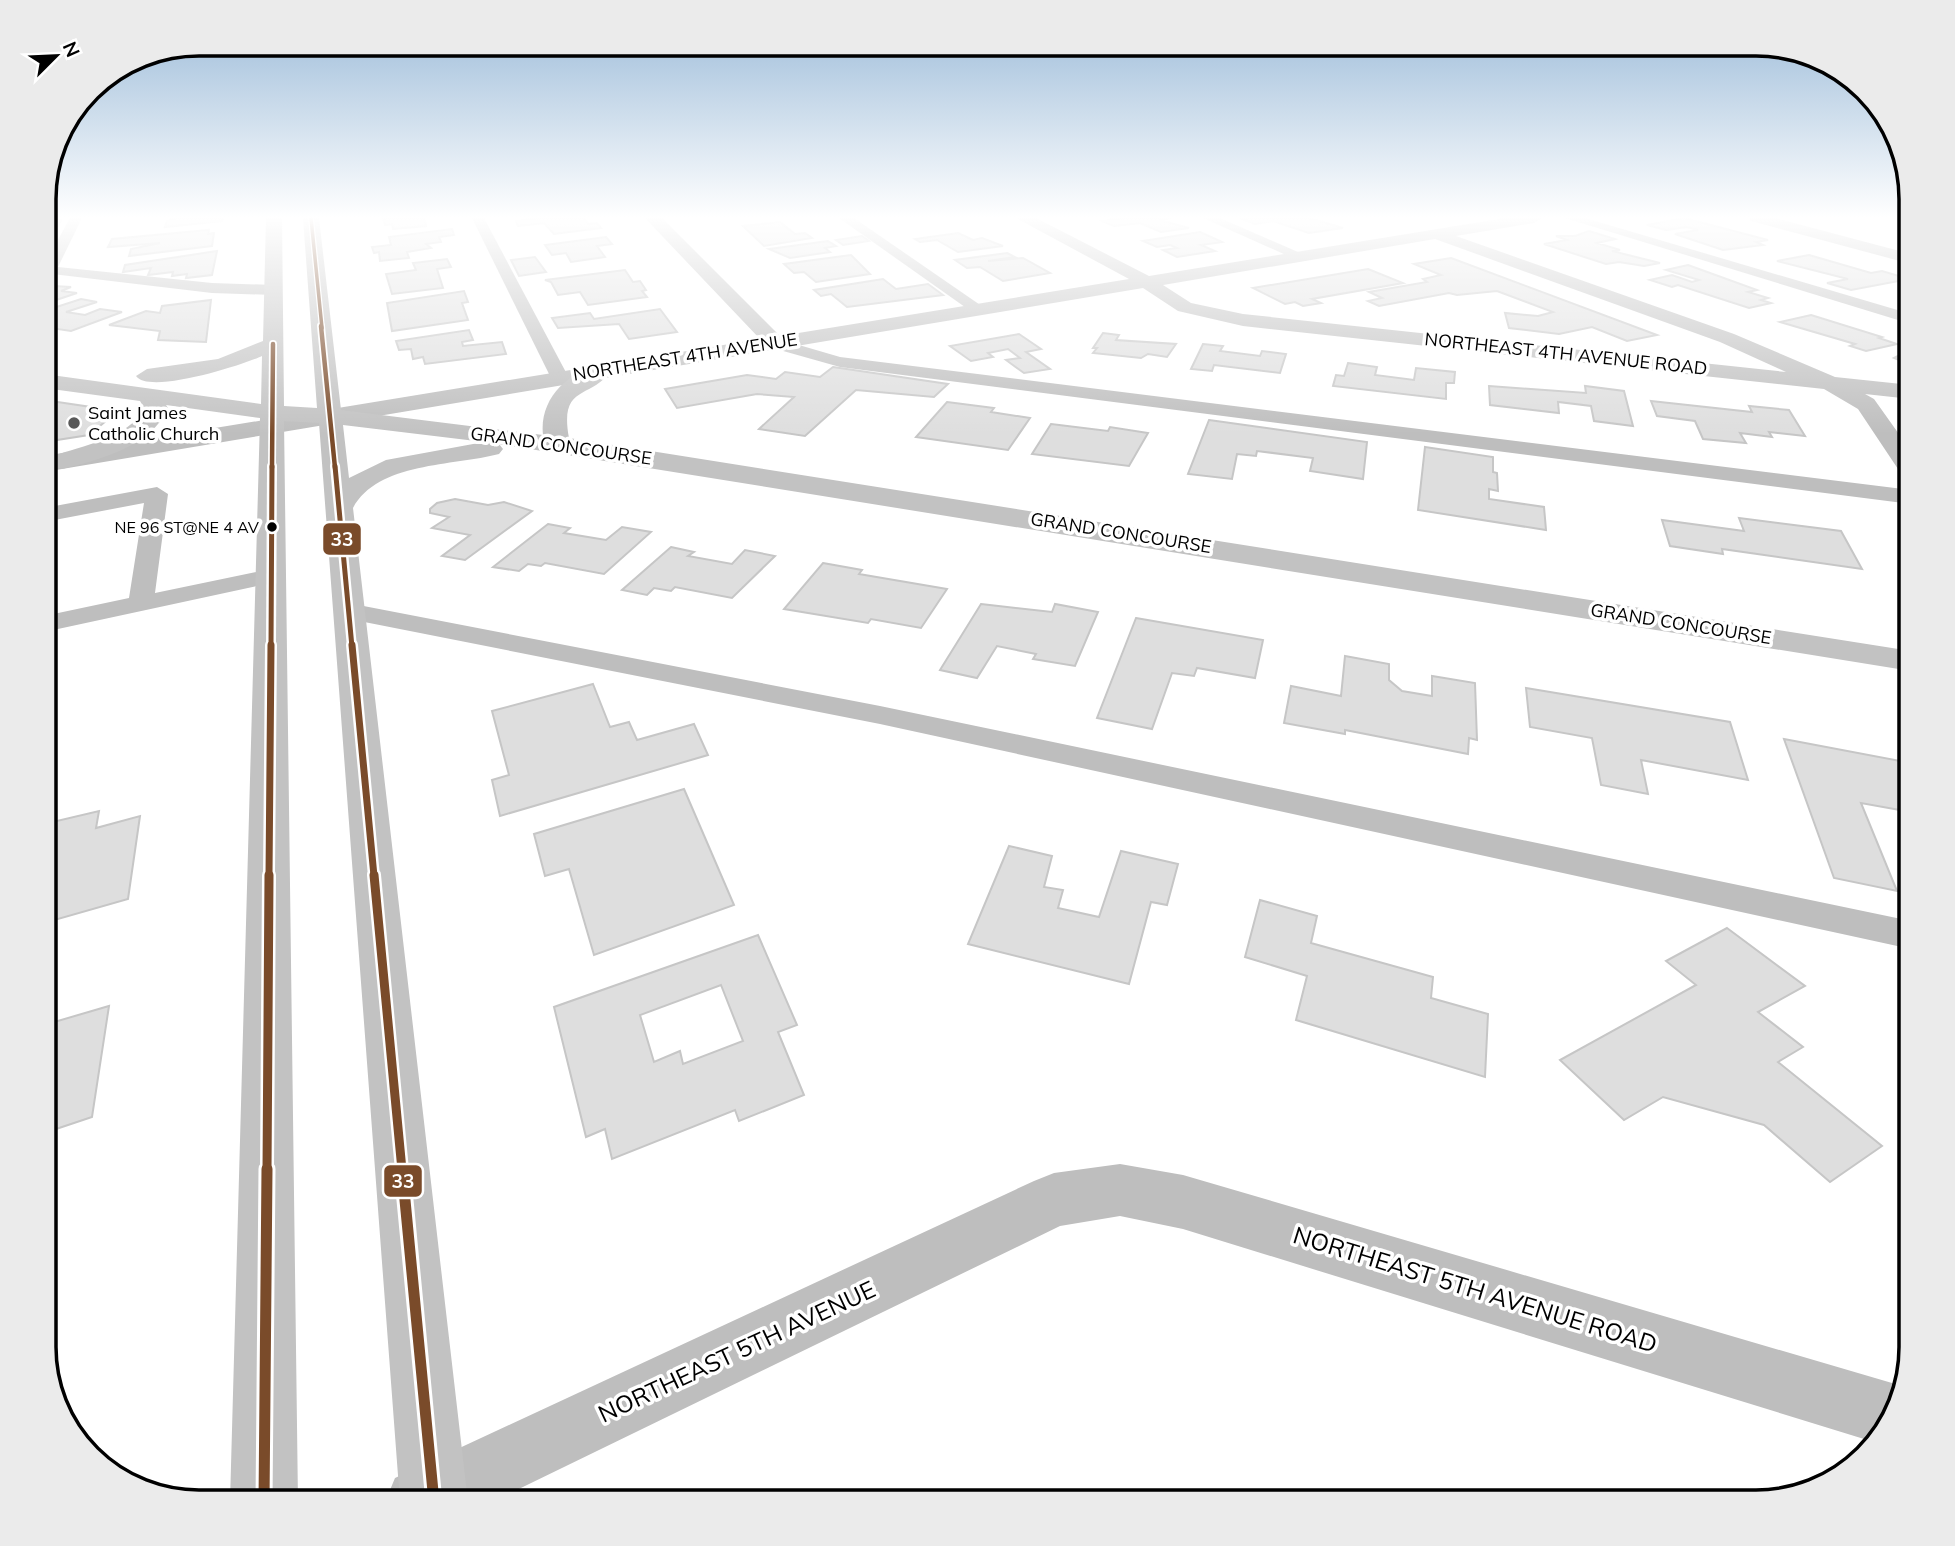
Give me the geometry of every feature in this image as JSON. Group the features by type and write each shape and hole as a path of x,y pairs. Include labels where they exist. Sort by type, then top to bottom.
{"street":[{"path":"264,1490 274,290"},
{"path":"318,290 428,1490"},
{"path":"723,290 775,343"},
{"name":"NORTHEAST 4TH AVENUE","path":"56,462 272,410 330,416 1090,290"},
{"name":"NORTHEAST 4TH AVENUE ROAD","path":"1158,290 1185,307 1243,320 1826,381 1899,391"},
{"path":"1593,290 1727,338 1826,381 1866,404 1899,452"},
{"path":"56,382 147,386 223,365 273,344"},
{"path":"56,365 147,386 272,410"},
{"path":"339,508 351,488 396,466 481,450 558,444 553,424 554,408 563,394 600,371"},
{"path":"56,462 106,445 145,426 155,417 156,408 147,386"},
{"name":"GRAND CONCOURSE","path":"330,416 558,444 1899,660"},
{"name":"NORTHEAST 5TH AVENUE ROAD","path":"1054,1200 1120,1189 1183,1202 1883,1412"},
{"name":"NORTHEAST 5TH AVENUE","path":"450,1490 1054,1200"}],"lane":[{"path":"515,290 560,378"},
{"path":"950,290 978,309"},
{"path":"1814,290 1899,315"},
{"path":"775,343 808,355 840,362 1899,495"},
{"path":"56,512 157,494 141,603"},
{"path":"56,621 271,576"},
{"path":"348,611 880,715 1899,932"}],"building":[{"path":"56,290 77,293 56,300"},
{"path":"391,290 425,290 392,294"},
{"path":"555,290 645,290 642,291 647,297 588,305 580,292 558,295"},
{"path":"814,290 936,290 943,295 847,307 831,294 821,296"},
{"path":"1257,290 1362,290 1312,299 1321,303 1303,306 1295,302 1285,304"},
{"path":"1537,290 1657,335 1627,341 1592,327 1559,334 1509,328 1505,313 1538,316 1553,312 1497,291 1457,295 1449,293 1379,306 1368,301 1382,298 1369,292"},
{"path":"1694,290 1756,290 1748,292 1768,298 1761,300 1771,303 1749,308"},
{"path":"464,291 468,302 462,303 468,320 392,331 387,303"},
{"path":"81,299 97,302 66,312 85,315 100,309 122,312 71,331 56,329 56,307"},
{"path":"211,300 206,342 158,340 160,331 109,325 146,311 160,313 162,306"},
{"path":"660,309 677,332 629,339 619,324 558,328 552,318 590,313 594,319"},
{"path":"1811,315 1897,344 1866,351 1850,346 1855,344 1780,322"},
{"path":"469,330 473,340 462,342 463,346 502,342 506,354 425,364 423,357 413,359 411,349 399,350 396,341"},
{"path":"1103,333 1119,335 1116,340 1176,344 1167,357 1148,354 1141,358 1093,353 1097,348 1093,348"},
{"path":"1019,334 1041,349 1026,352 1050,369 1024,373 1006,360 1020,358 1008,349 988,353 993,357 971,361 950,346"},
{"path":"1203,344 1223,346 1220,351 1260,356 1262,351 1286,354 1280,373 1214,365 1212,371 1191,369"},
{"path":"1348,363 1377,367 1375,375 1414,380 1416,368 1455,372 1454,383 1446,383 1446,399 1333,386 1336,375 1344,376"},
{"path":"833,367 948,384 934,397 856,390 805,436 759,429 794,397 757,394 677,408 665,389 747,375 776,379 785,372 820,377"},
{"path":"1489,386 1586,393 1585,386 1624,391 1633,426 1594,421 1591,406 1558,402 1559,413 1490,405"},
{"path":"1651,401 1752,412 1749,406 1789,410 1805,436 1769,432 1772,437 1740,433 1746,443 1703,439 1695,421 1657,416"},
{"name":"Saint James Catholic Church","path":"56,402 118,411 89,435 56,440"},
{"path":"947,402 994,408 991,412 1030,418 1008,450 916,437"},
{"path":"1209,420 1367,442 1363,479 1310,471 1313,458 1257,451 1256,456 1237,454 1232,479 1188,474"},
{"path":"1051,424 1108,431 1110,427 1148,433 1129,466 1032,454"},
{"path":"1425,447 1493,457 1493,472 1497,473 1498,491 1489,489 1489,499 1544,507 1546,530 1418,510"},
{"path":"455,499 488,505 504,502 532,511 465,560 442,556 470,535 432,528 449,517 430,513 430,509 437,503"},
{"path":"1739,518 1841,531 1862,569 1722,549 1723,554 1670,546 1662,520 1744,531"},
{"path":"548,524 570,528 564,533 606,540 622,527 651,532 604,574 545,563 541,566 528,564 519,571 493,567"},
{"path":"671,547 694,552 688,556 732,564 745,550 775,556 732,598 675,587 671,591 654,588 647,595 622,590"},
{"path":"823,563 862,570 859,574 947,589 921,628 871,619 868,623 784,609"},
{"path":"981,604 1052,612 1055,604 1098,612 1075,666 1033,659 1036,654 997,646 977,678 940,670"},
{"path":"1136,618 1263,640 1255,678 1197,668 1194,676 1172,673 1152,729 1097,718"},
{"path":"1345,656 1389,664 1389,680 1402,691 1432,696 1432,676 1475,683 1477,740 1469,738 1468,754 1345,730 1345,734 1284,723 1291,686 1341,696"},
{"path":"593,684 610,727 629,722 637,740 694,724 708,755 500,816 492,780 509,775 492,711"},
{"path":"1526,688 1730,722 1748,780 1641,760 1648,794 1601,785 1592,738 1530,727"},
{"path":"1784,739 1899,761 1899,810 1861,803 1897,891 1834,878"},
{"path":"684,789 734,905 594,955 569,869 545,876 534,834"},
{"path":"99,811 96,828 140,816 128,899 56,920 56,821"},
{"path":"1009,846 1052,856 1044,887 1063,890 1058,908 1099,917 1121,851 1178,864 1167,905 1151,902 1129,984 968,944"},
{"path":"1260,900 1317,916 1311,943 1433,977 1431,998 1488,1014 1485,1077 1296,1020 1307,976 1245,957"},
{"path":"1727,928 1805,986 1758,1012 1803,1047 1778,1062 1882,1146 1830,1182 1764,1125 1663,1097 1624,1120 1560,1060 1696,985 1666,961"},
{"path":"758,935 797,1025 778,1032 804,1095 739,1121 735,1110 612,1159 605,1129 586,1137 554,1007","holes":["721,985 743,1041 683,1064 680,1051 654,1062 640,1015"]},
{"path":"109,1006 92,1117 56,1129 56,1021"}],"transit line":[{"name":"33","path":"318,290 433,1490"},
{"name":"33","path":"264,1490 273,344"}],"place":[{"name":"Saint James Catholic Church","path":"74,423"},
{"name":"NE 96 ST@NE 4 AV","path":"272,527"}]}
